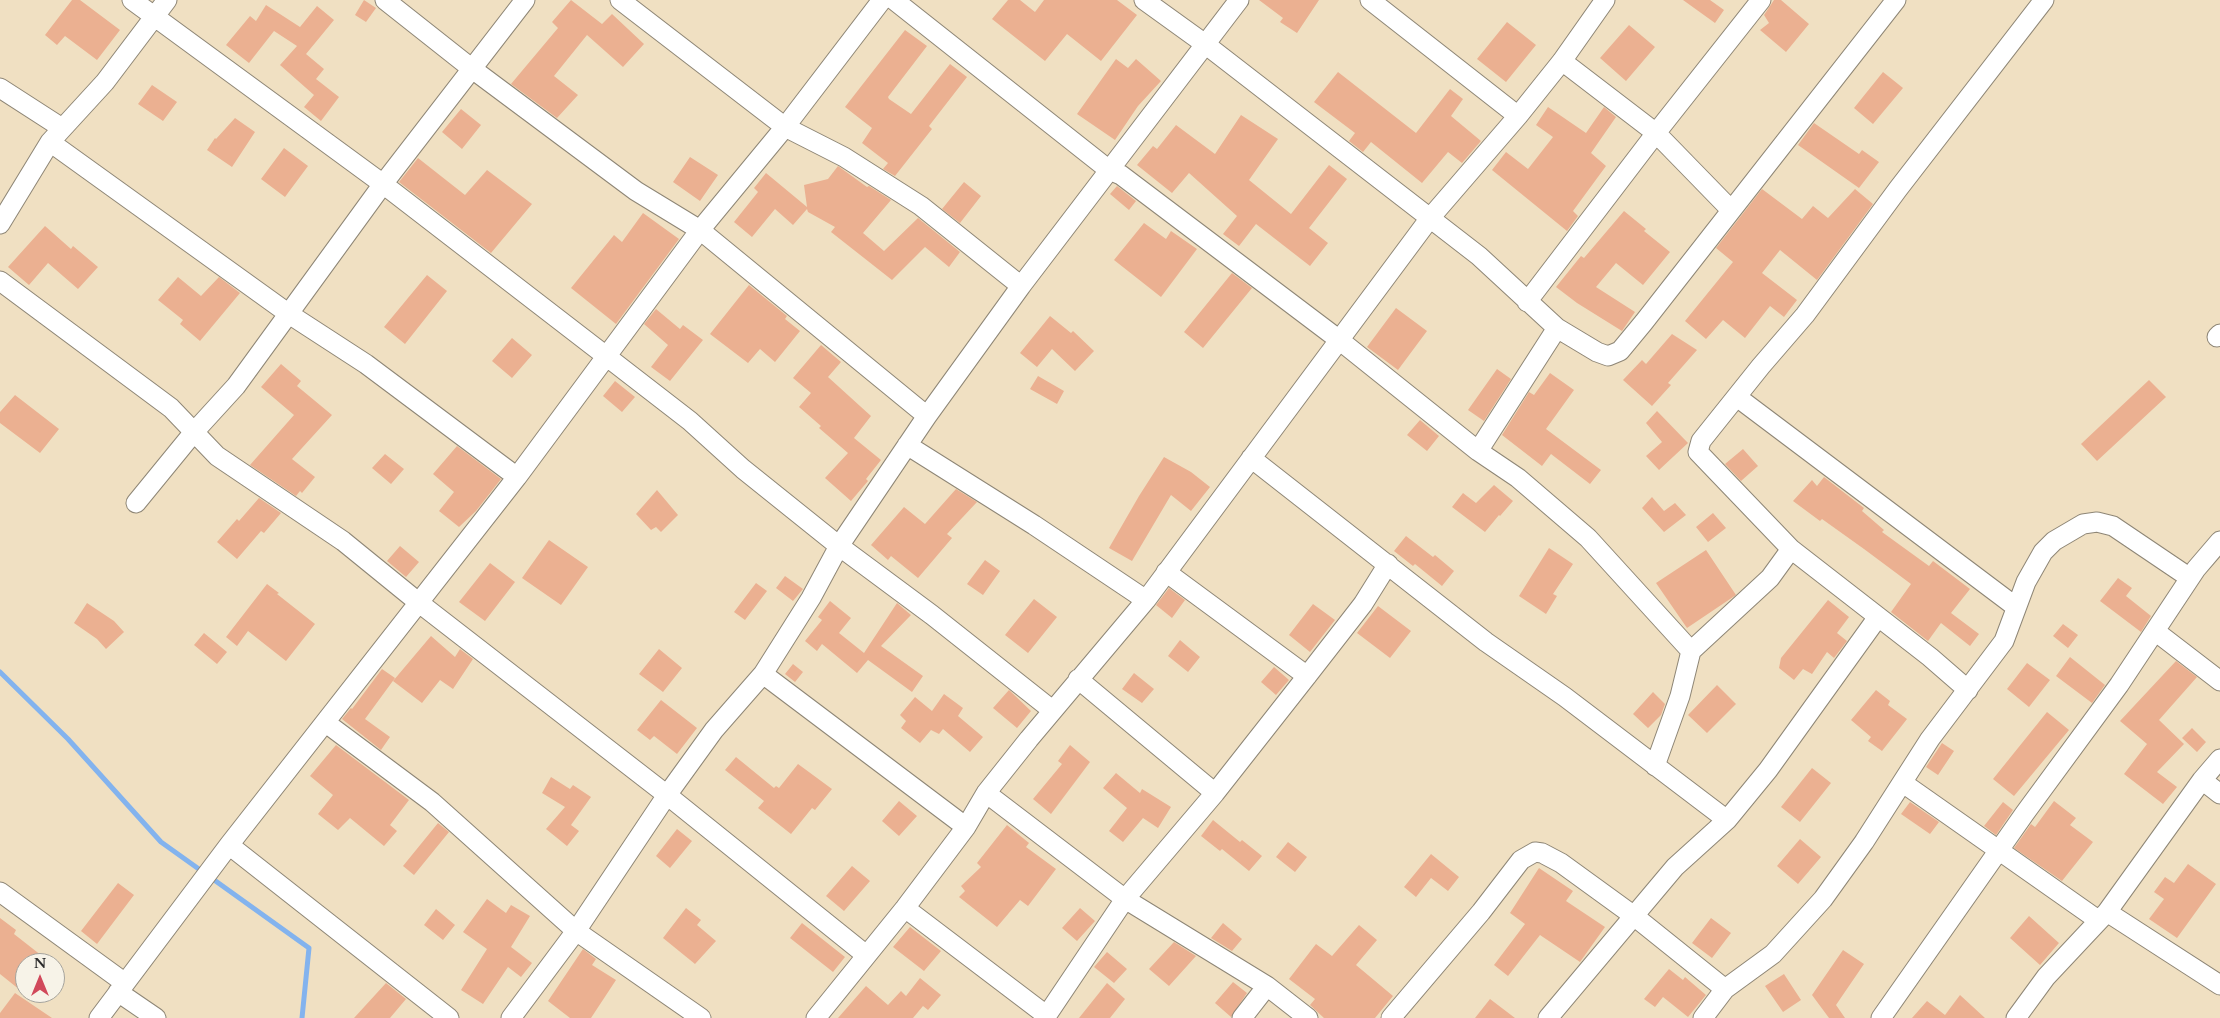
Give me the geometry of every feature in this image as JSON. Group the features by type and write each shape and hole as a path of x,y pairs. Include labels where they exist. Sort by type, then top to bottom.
{"street":[{"path":"132,0 383,184 606,356 690,421 743,470 1052,710"},
{"path":"0,224 56,135 105,82 167,0"},
{"path":"385,0 471,68 636,191 700,230 927,416"},
{"path":"136,503 194,432 236,386 383,184 525,0"},
{"path":"620,0 785,127 844,157 921,206 1021,286"},
{"path":"99,1018 229,845 517,477 700,230 785,127 882,0"},
{"path":"894,0 1109,170 1122,175 1338,339 1478,451 1518,478 1588,538 1691,651"},
{"path":"1144,0 1205,44 1479,256 1557,328 1597,352 1608,356 1620,351 1896,0"},
{"path":"511,1018 576,931 668,794 714,730 763,674 811,598 840,546 927,416 1021,286 1240,0"},
{"path":"1370,0 1518,116"},
{"path":"816,1018 905,908 966,826 986,793 1052,710 1146,600 1338,339 1430,218 1518,116 1562,61 1605,0"},
{"path":"1527,302 1656,132 1761,0"},
{"path":"1968,690 1930,657 1791,548 1698,452 1701,441 1805,315 1898,189 2044,0"},
{"path":"1562,61 1656,132 1731,210"},
{"path":"0,88 56,135 289,314 366,364 517,477"},
{"path":"0,281 171,408 217,456 343,541 418,602 668,794 866,955"},
{"path":"1478,451 1557,328"},
{"path":"1737,398 2016,607"},
{"path":"907,445 1034,525 1146,600"},
{"path":"1250,458 1486,642 1565,697 1727,820"},
{"path":"1703,1018 1725,989 1773,954 1823,899 1903,783 1930,739 2004,641 2026,582 2043,552 2054,541 2083,524 2097,522 2113,526 2190,578"},
{"path":"1880,1018 2119,685 2190,578 2220,540"},
{"path":"1655,766 1680,696 1691,651 1770,578 1791,548"},
{"path":"905,908 1045,1017 1126,899 1215,793 1307,676 1363,604 1388,564"},
{"path":"1166,572 1307,676"},
{"path":"1548,1018 1592,963 1675,867 1727,820 1768,770 1878,616"},
{"path":"2155,631 2220,681"},
{"path":"763,674 966,826"},
{"path":"1078,680 1215,793"},
{"path":"326,723 432,802 576,931 700,1018"},
{"path":"2016,1018 2046,977 2103,916 2202,780 2220,759"},
{"path":"2202,780 2220,794"},
{"path":"1903,783 1999,852 2220,985"},
{"path":"986,793 1126,899 1267,986 1308,1018"},
{"path":"229,845 450,1018"},
{"path":"1391,1018 1481,912 1521,860 1535,852 1542,853 1561,862 1634,916 1725,989"},
{"path":"0,892 122,988 156,1018"},
{"path":"1242,1018 1267,986"}],"building":[{"path":"72,0 80,0 120,30 97,60 65,36 57,45 45,35"},
{"path":"364,0 376,8 366,22 355,15"},
{"path":"571,0 602,24 612,14 644,44 623,67 587,35 554,76 578,95 557,118 511,84 558,28 552,22"},
{"path":"1008,0 1020,0 1035,12 1044,0 1117,0 1137,15 1101,61 1067,34 1045,61 992,19"},
{"path":"1259,0 1319,0 1297,33 1280,22 1283,18"},
{"path":"1683,0 1710,0 1724,10 1715,23"},
{"path":"1774,0 1781,0 1809,24 1786,52 1760,30 1769,23 1764,15"},
{"path":"266,5 300,27 317,6 334,20 306,54 324,69 316,79 339,97 321,121 304,107 314,95 280,65 297,46 274,31 249,63 226,45 250,16 256,21"},
{"path":"1507,22 1536,45 1506,82 1477,59"},
{"path":"1629,25 1655,47 1626,81 1600,58"},
{"path":"905,30 927,46 888,97 889,99 911,114 950,64 967,77 929,126 932,129 895,176 883,169 888,163 862,143 872,128 845,107"},
{"path":"1116,59 1128,68 1136,59 1161,81 1138,106 1115,140 1077,114"},
{"path":"1338,72 1416,133 1450,89 1463,99 1451,116 1481,141 1462,163 1448,152 1422,183 1371,142 1363,152 1349,141 1355,133 1314,102"},
{"path":"1883,72 1903,88 1873,124 1854,108"},
{"path":"152,85 177,102 163,121 138,104"},
{"path":"1548,107 1586,133 1604,107 1616,117 1591,153 1606,166 1573,211 1578,216 1567,231 1492,170 1506,152 1528,169 1553,137 1536,125"},
{"path":"461,109 481,125 462,149 442,132"},
{"path":"1241,115 1278,139 1249,180 1291,214 1329,165 1347,179 1309,228 1328,243 1310,266 1256,224 1239,246 1223,234 1237,216 1189,173 1172,193 1137,165 1153,146 1157,149 1176,125 1215,154"},
{"path":"235,118 255,132 232,167 207,150 215,138"},
{"path":"1814,123 1859,154 1862,150 1879,162 1859,188 1798,145"},
{"path":"284,148 308,166 285,197 261,179"},
{"path":"690,157 718,175 700,201 673,182"},
{"path":"418,158 465,195 487,170 532,204 491,253 399,182"},
{"path":"838,166 867,187 869,186 891,200 863,233 884,251 918,218 960,252 949,267 925,247 892,280 831,232 835,227 808,212 807,209 793,225 775,209 752,237 734,222 758,192 754,188 766,173 807,207 804,185 828,179"},
{"path":"964,182 981,196 960,223 942,209"},
{"path":"1117,186 1136,201 1129,210 1110,194"},
{"path":"1762,189 1802,219 1813,206 1828,218 1855,189 1873,204 1817,280 1780,250 1762,273 1797,300 1784,317 1770,306 1745,338 1723,320 1706,339 1685,321 1733,262 1716,248"},
{"path":"1624,211 1646,229 1644,231 1670,252 1643,285 1616,263 1596,287 1635,312 1622,331 1577,303 1556,287 1581,256 1584,258"},
{"path":"643,213 679,239 616,324 571,288 614,235 622,242"},
{"path":"1144,223 1166,239 1171,231 1197,249 1161,297 1114,260"},
{"path":"45,226 71,249 73,246 98,267 78,289 48,263 29,285 8,267"},
{"path":"1232,273 1252,288 1203,348 1184,332"},
{"path":"427,275 447,291 405,344 384,327"},
{"path":"178,277 201,296 219,277 240,293 200,341 180,324 183,320 158,300"},
{"path":"749,285 787,316 785,319 800,331 775,362 760,349 748,363 710,334"},
{"path":"1396,308 1427,331 1398,370 1367,347"},
{"path":"656,309 680,329 683,325 703,340 670,381 651,367 668,345 644,324"},
{"path":"1050,316 1071,333 1073,331 1094,351 1075,371 1052,349 1037,367 1020,353"},
{"path":"1672,334 1697,350 1668,383 1671,385 1652,406 1623,380 1642,360 1646,364"},
{"path":"512,338 532,355 512,378 492,361"},
{"path":"821,345 841,362 828,377 871,416 854,438 881,460 866,479 868,481 851,501 825,478 848,453 819,428 821,426 799,407 811,393 793,378"},
{"path":"281,364 301,381 297,386 332,415 292,459 315,477 302,493 300,491 296,496 250,465 294,415 261,387"},
{"path":"1497,369 1511,379 1484,421 1468,410"},
{"path":"1550,373 1574,390 1546,429 1601,470 1590,484 1551,454 1542,466 1502,435 1529,392 1534,395"},
{"path":"1038,376 1064,391 1057,404 1030,389"},
{"path":"2149,380 2166,397 2097,461 2081,444"},
{"path":"615,381 635,397 622,412 603,396"},
{"path":"15,395 59,429 40,453 0,423 0,412"},
{"path":"1657,411 1688,443 1659,470 1646,456 1662,442 1646,423"},
{"path":"1420,420 1439,436 1427,451 1407,435"},
{"path":"457,446 501,479 476,511 459,527 439,511 454,492 433,474"},
{"path":"1743,449 1758,466 1741,481 1725,464"},
{"path":"385,454 404,469 391,484 372,468"},
{"path":"1164,457 1191,472 1210,487 1191,511 1171,495 1132,561 1109,548"},
{"path":"1824,477 1864,508 1862,511 1884,530 1882,532 1929,566 1933,561 1970,589 1951,613 1979,634 1970,646 1941,623 1928,641 1891,612 1911,584 1822,519 1820,521 1793,501 1812,480 1817,486"},
{"path":"1494,485 1513,501 1485,532 1452,507 1463,493 1476,503"},
{"path":"956,489 977,502 947,534 952,538 918,578 891,556 888,560 871,545 904,507 925,524"},
{"path":"657,490 678,515 661,532 656,527 651,530 636,514"},
{"path":"1652,497 1664,511 1675,503 1686,515 1664,532 1642,508"},
{"path":"259,498 281,513 264,533 261,531 237,559 217,542"},
{"path":"1713,513 1726,528 1708,542 1696,527"},
{"path":"1406,536 1433,557 1435,555 1454,571 1442,586 1415,564 1413,566 1394,551"},
{"path":"549,540 588,567 561,605 522,578"},
{"path":"400,546 419,562 406,577 387,561"},
{"path":"1549,548 1573,564 1553,594 1557,596 1546,614 1519,596"},
{"path":"1706,550 1736,595 1687,628 1656,583"},
{"path":"985,560 1000,571 983,595 967,584"},
{"path":"490,563 515,582 485,621 459,602"},
{"path":"785,576 803,589 793,601 776,588"},
{"path":"2118,578 2132,588 2126,596 2151,616 2141,632 2100,601"},
{"path":"756,583 767,591 745,620 734,612"},
{"path":"267,584 315,624 286,661 248,631 237,646 226,637"},
{"path":"1169,588 1185,600 1172,618 1156,605"},
{"path":"1034,599 1057,617 1028,653 1005,635"},
{"path":"1828,600 1849,617 1837,633 1847,641 1834,658 1827,652 1812,674 1803,669 1794,680 1779,668 1781,658"},
{"path":"830,601 851,618 839,633 864,653 897,603 911,615 881,646 923,676 912,692 868,660 857,673 822,644 817,651 805,641 822,620 818,617"},
{"path":"87,603 114,621 124,632 106,649 97,639 74,623"},
{"path":"1313,604 1335,620 1310,652 1289,635"},
{"path":"1378,606 1411,631 1390,658 1357,633"},
{"path":"2063,624 2078,635 2068,648 2053,636"},
{"path":"204,633 227,652 217,664 194,645"},
{"path":"431,636 455,657 460,649 473,659 453,689 440,680 422,703 393,681"},
{"path":"1180,640 1200,657 1188,672 1168,656"},
{"path":"659,649 682,668 663,692 639,674"},
{"path":"2070,657 2105,685 2092,703 2056,676"},
{"path":"2176,661 2197,677 2159,720 2184,744 2157,772 2177,787 2163,804 2124,774 2147,744 2120,721"},
{"path":"2027,663 2050,680 2029,707 2007,689"},
{"path":"793,664 803,672 795,682 785,674"},
{"path":"1274,667 1289,680 1276,695 1261,682"},
{"path":"382,669 395,678 365,719 390,737 381,750 342,719 352,709"},
{"path":"1134,673 1154,689 1142,703 1122,689"},
{"path":"1717,685 1736,704 1707,733 1688,715"},
{"path":"1009,690 1031,711 1017,728 993,708"},
{"path":"1876,690 1890,701 1888,705 1907,719 1882,751 1868,741 1871,737 1851,720"},
{"path":"1653,692 1665,704 1661,715 1648,728 1633,714"},
{"path":"944,694 963,708 958,716 983,737 970,752 943,729 939,734 931,730 920,743 901,728 906,721 900,715 915,697 932,711"},
{"path":"661,700 697,728 677,754 654,736 650,740 637,730"},
{"path":"2047,712 2069,730 2014,796 1993,779"},
{"path":"2192,728 2206,742 2197,752 2182,738"},
{"path":"1942,743 1954,751 1938,775 1926,767"},
{"path":"336,745 409,800 390,825 397,831 384,846 350,818 338,830 318,814 333,795 310,776"},
{"path":"1070,745 1090,762 1051,814 1033,799 1062,764 1058,761"},
{"path":"736,757 774,788 776,786 779,788 798,764 832,789 815,810 812,808 791,834 758,808 764,801 725,770"},
{"path":"1812,768 1831,783 1800,822 1781,807"},
{"path":"1116,773 1140,793 1142,789 1171,807 1158,828 1143,818 1123,842 1109,831 1127,808 1103,788"},
{"path":"551,777 570,789 573,785 591,797 571,825 579,831 567,846 546,829 565,807 542,793"},
{"path":"899,801 917,816 899,836 882,821"},
{"path":"2054,801 2076,818 2070,825 2093,842 2062,881 2014,848 2031,824 2035,827"},
{"path":"1910,802 1939,822 1930,834 1901,814"},
{"path":"2003,802 2013,810 1996,835 1984,826"},
{"path":"1213,820 1240,842 1242,840 1262,856 1249,871 1222,849 1220,851 1201,836"},
{"path":"438,823 449,832 414,875 403,866"},
{"path":"1007,825 1029,843 1026,847 1056,869 1028,906 1020,900 997,927 959,897 965,891 961,886 981,867 977,863"},
{"path":"677,829 692,841 670,868 656,856"},
{"path":"1800,839 1821,857 1798,884 1777,866"},
{"path":"1288,842 1307,857 1295,872 1276,857"},
{"path":"1431,854 1459,877 1448,891 1431,878 1416,897 1404,887"},
{"path":"2188,864 2216,884 2177,938 2149,919 2164,899 2154,892 2165,877 2174,883"},
{"path":"852,866 870,881 844,911 826,896"},
{"path":"1539,868 1573,891 1566,901 1605,927 1580,962 1540,935 1508,976 1494,965 1525,924 1510,913"},
{"path":"118,883 134,895 97,944 81,931"},
{"path":"487,899 506,913 511,905 530,916 511,947 532,963 521,977 508,967 483,1004 461,990 487,949 463,932"},
{"path":"686,908 701,920 697,925 716,941 695,964 663,938"},
{"path":"1080,908 1095,921 1077,941 1062,928"},
{"path":"436,909 455,925 443,940 424,925"},
{"path":"2029,916 2059,943 2040,965 2010,938"},
{"path":"0,918 16,930 14,934 38,953 15,953 15,986 0,974"},
{"path":"1711,918 1731,933 1712,958 1692,943"},
{"path":"802,923 845,957 833,972 790,938"},
{"path":"1223,923 1242,939 1232,951 1211,938"},
{"path":"1359,925 1377,940 1356,965 1393,996 1375,1018 1324,1018 1310,1005 1315,999 1289,979 1316,944 1332,956"},
{"path":"910,927 941,951 924,971 893,947"},
{"path":"1174,942 1196,956 1169,986 1149,969"},
{"path":"583,949 596,959 592,965 616,980 591,1018 570,1018 548,1001"},
{"path":"1843,950 1864,964 1836,1005 1845,1018 1829,1018 1812,995"},
{"path":"1107,952 1127,969 1114,983 1094,967"},
{"path":"1669,969 1683,980 1685,977 1706,995 1688,1017 1663,997 1655,1007 1644,999"},
{"path":"1784,974 1801,1000 1783,1012 1765,986"},
{"path":"920,978 941,995 928,1010 923,1006 913,1018 838,1018 866,986 888,1005 901,991 906,996"},
{"path":"1233,982 1247,993 1231,1017 1215,1003"},
{"path":"386,983 406,999 390,1018 354,1018"},
{"path":"1107,983 1125,999 1110,1018 1079,1018"},
{"path":"15,993 15,1003 30,1003 52,1018 0,1018 0,1013"},
{"path":"1960,995 1985,1018 1912,1018 1927,1001 1945,1015"},
{"path":"1490,999 1515,1018 1475,1018"}],"waterway":[{"path":"0,672 68,739 161,842 203,872"},
{"path":"210,877 309,948 302,1018"}]}
